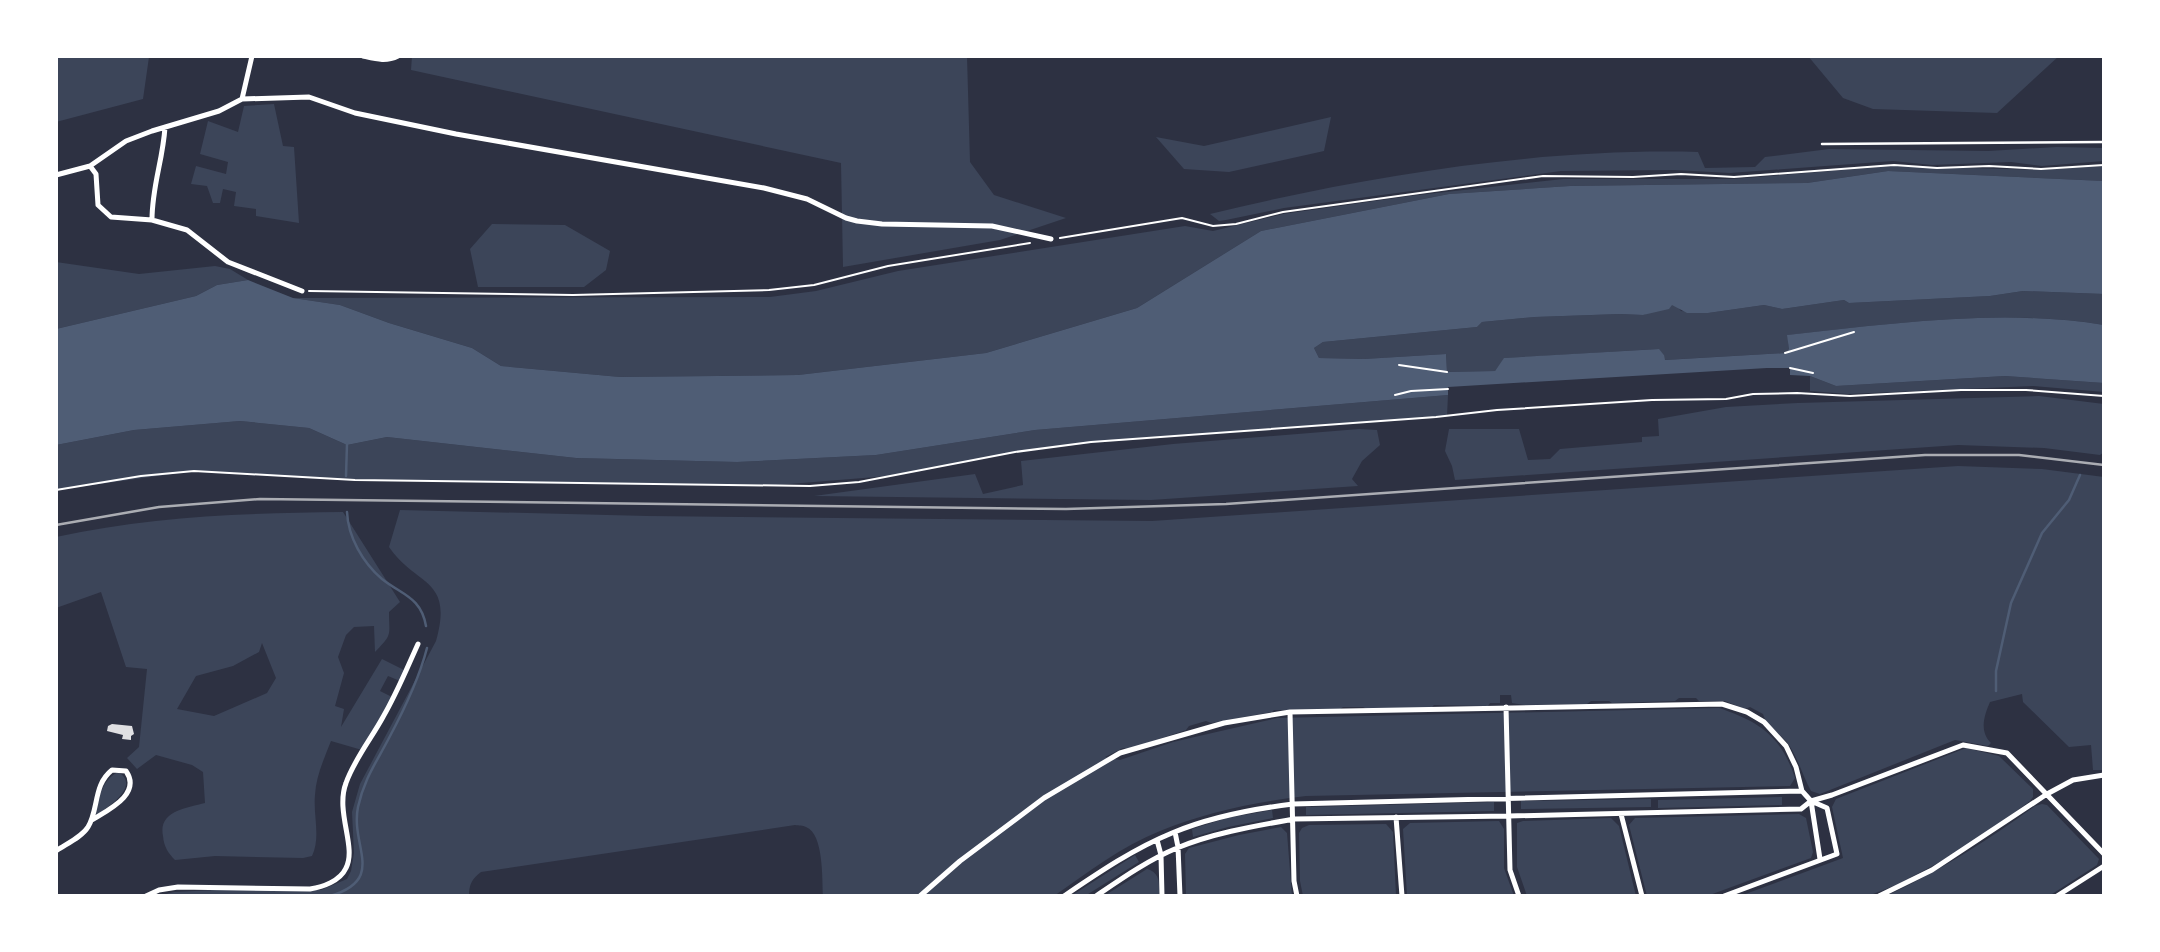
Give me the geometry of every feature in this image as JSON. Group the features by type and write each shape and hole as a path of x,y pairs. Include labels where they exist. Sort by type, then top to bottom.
{"street":[{"path":"242,99 252,56"},
{"path":"363,56 390,60 398,56"},
{"path":"56,175 90,166 126,141 219,111 242,99 309,97 355,113 456,134 764,188 807,199 857,221 992,226 1051,239"},
{"path":"152,220 153,191 165,127"},
{"path":"90,166 96,174 98,205 111,216 152,220 187,230 229,262 302,291"},
{"path":"146,896 159,890 178,887 310,889 341,876 350,858 341,800 346,782 401,683 418,644"},
{"path":"920,896 960,861 1044,798 1120,753 1224,723 1290,712 1722,704 1746,712 1764,722 1786,746 1796,767 1802,791 1811,801 1827,808 1837,854 1724,896"},
{"path":"1506,707 1510,870 1520,896"},
{"path":"1290,712 1294,881 1297,896"},
{"path":"1096,896 1178,847 1294,819 1801,809 1811,801 1963,745 2007,753 2104,854"},
{"path":"56,851 85,832 92,820 103,779 112,770 126,771 131,784 127,794 121,802 92,820"},
{"path":"1879,896 1932,870 2047,794 2073,780 2104,775"},
{"path":"1063,896 1157,840 1175,832 1256,809 1293,804 1802,791"},
{"path":"1811,801 1820,859"},
{"path":"1621,814 1642,896"},
{"path":"1396,817 1402,896"},
{"path":"1175,832 1180,896"},
{"path":"1157,840 1161,855 1162,896"},
{"path":"2057,896 2104,866"}],"lane":[{"path":"1822,144 2104,142"}],"path":[{"path":"302,291 573,295 769,290 814,285 888,266 1182,218 1213,226 1236,224 1283,212 1543,176 1633,177 1681,174 1734,177 1894,164 2041,169 2104,165"},
{"path":"1785,353 1854,332"},
{"path":"1399,365 1447,372"},
{"path":"1790,368 1813,373"},
{"path":"1395,395 1411,391 1448,389"},
{"path":"56,490 141,476 194,471 355,480 810,486 859,482 1014,452 1091,442 1436,417 1497,410 1652,400 1726,399 1753,394 1850,396 1961,390 2026,390 2104,396"}],"shaded area":[{"path":"56,56 156,56 149,57 143,99 56,122"},
{"path":"412,56 967,56 970,162 994,195 1066,218 1000,240 843,267 841,163 411,70"},
{"path":"1808,56 2059,56 1997,113 1873,109 1843,98"},
{"path":"274,104 283,146 294,147 299,223 256,216 256,209 234,206 236,192 223,189 220,203 213,203 207,186 191,184 196,166 226,174 228,162 200,154 208,121 238,132 244,106"},
{"path":"1331,117 1324,151 1229,172 1184,169 1156,137 1204,146"},
{"path":"2057,147 2104,148 2104,161 2042,166 2011,162 1932,165 1893,161 1730,173 1674,170 1561,171 1284,208 1219,221 1210,214 1330,188 1453,167 1576,155 1698,152 1705,168 1755,167 1765,157 1829,149 1988,151"},
{"path":"1894,166 2040,170 2104,166 2104,181 1888,171 1807,183 1570,186 1449,194 1261,231 1137,308 986,353 798,375 620,377 501,366 472,348 340,305 293,298 770,297 816,291 898,271 1185,226 1213,231 1283,214 1410,196 1563,179 1733,179"},
{"path":"1888,171 2104,181 2104,294 2023,291 1990,296 1849,303 1844,300 1782,309 1764,305 1708,313 1687,313 1672,305 1669,309 1643,315 1535,317 1482,322 1477,327 1323,342 1314,348 1319,358 1364,359 1446,354 1447,372 1495,371 1504,358 1659,349 1665,360 1785,353 1789,349 1787,335 1945,320 2025,318 2104,325 2104,383 2005,376 1836,386 1810,376 1790,375 1790,368 1767,368 1448,387 1448,395 1035,430 876,455 737,462 576,458 387,437 347,445 309,428 240,421 134,430 56,445 56,329 196,296 217,285 248,280 293,298 340,305 472,348 501,366 620,377 798,375 986,353 1137,308 1261,231 1449,194 1570,186 1807,183"},
{"path":"492,224 565,225 610,251 606,270 584,287 478,287 470,249"},
{"path":"56,262 139,274 215,266 230,269 248,280 217,285 196,296 56,329"},
{"path":"2023,291 2104,294 2104,325 2026,318 1906,323 1788,335 1789,349 1785,353 1664,360 1664,355 1658,349 1505,358 1495,371 1447,372 1446,354 1364,359 1319,358 1314,348 1323,342 1477,327 1482,322 1535,317 1643,315 1671,305 1676,305 1681,311 1708,313 1764,305 1782,309 1844,300 1849,303 1990,296"},
{"path":"1810,376 1836,386 2005,376 2104,383 2104,392 2033,386 1848,394 1810,391"},
{"path":"1448,395 1447,416 1116,440 1015,452 888,476 777,485 355,480 194,471 56,490 56,445 134,430 240,421 309,428 347,445 387,437 576,458 737,462 876,455 1035,430"},
{"path":"2039,396 2104,404 2104,452 2100,455 2044,448 1958,445 1455,480 1445,451 1449,429 1519,429 1528,460 1550,459 1560,449 1642,442 1642,437 1659,436 1658,419 1726,407"},
{"path":"1359,429 1377,430 1380,445 1362,461 1352,479 1358,486 1151,500 814,496 975,474 983,494 1023,485 1021,461 1173,444"},
{"path":"1958,466 2042,469 2104,477 2104,770 2093,770 2091,745 2069,747 2023,702 2022,694 1990,702 1984,723 1985,734 1991,743 1988,746 1955,740 1820,794 1811,791 1789,745 1763,714 1750,707 1745,709 1725,701 1699,701 1696,698 1679,698 1675,701 1591,701 1587,704 1524,705 1512,703 1511,695 1500,695 1500,703 1490,703 1488,706 1274,710 1211,723 1206,721 1129,749 1123,748 1105,757 1120,760 1173,742 1277,718 1719,708 1746,719 1767,732 1783,751 1795,778 1790,786 1306,796 1268,801 1195,818 1146,837 1105,860 1054,896 823,896 821,858 816,838 806,827 795,825 481,872 472,882 469,896 158,896 174,892 215,890 321,890 347,879 354,853 352,812 360,784 436,641 440,620 440,605 436,594 389,547 400,510 648,516 1152,521"},
{"path":"343,512 400,602 389,612 389,634 375,652 374,626 354,627 346,635 338,657 344,673 335,706 344,709 341,727 382,659 406,671 400,681 388,676 380,691 392,697 362,750 331,741 316,788 316,841 312,856 215,856 175,860 165,847 165,821 175,812 205,803 203,772 192,765 156,755 137,769 127,758 139,747 147,669 126,667 101,592 56,608 56,537 163,520","holes":["262,643 276,678 267,693 214,716 177,709 196,676 233,666 259,652"]},
{"path":"1966,748 1999,756 2033,789 2030,801 1983,836 1938,863 1868,896 1740,896 1843,858 1832,807 1836,799"},
{"path":"118,772 124,777 125,789 115,801 96,815 104,785"},
{"path":"1782,797 1782,805 1658,808 1658,800"},
{"path":"1651,799 1651,807 1521,809 1521,801"},
{"path":"1494,802 1494,811 1306,815 1306,807"},
{"path":"2042,804 2047,805 2099,859 2097,865 2049,896 1886,896 1944,866"},
{"path":"1272,810 1273,818 1193,837 1192,829 1227,818"},
{"path":"1799,814 1806,818 1813,852 1811,858 1707,896 1647,896 1629,825 1635,818"},
{"path":"1611,818 1619,826 1636,896 1527,896 1517,867 1517,823"},
{"path":"1499,821 1504,829 1504,868 1514,896 1407,896 1403,829 1410,823"},
{"path":"1386,824 1393,832 1396,896 1303,896 1299,833 1302,828 1309,825"},
{"path":"1281,827 1287,833 1292,896 1186,896 1185,854 1189,848"},
{"path":"1135,855 1139,862 1085,896 1071,896"},
{"path":"1147,869 1157,876 1159,896 1104,896"}],"building":[{"path":"112,724 132,726 134,734 131,740 122,739 123,735 107,731"}],"waterway":[{"path":"346,476 347,444"},
{"path":"1996,691 1996,671 2011,603 2042,533 2069,500 2080,475"},
{"path":"347,512 350,531 363,557 382,579 415,603 426,626"},
{"path":"330,896 347,889 357,881 362,871 358,807 371,771 411,694 427,648"},
{"path":"218,896 237,896"}],"railway":[{"path":"56,525 159,507 260,499 1066,509 1226,504 1925,455 2019,455 2104,465"}]}
